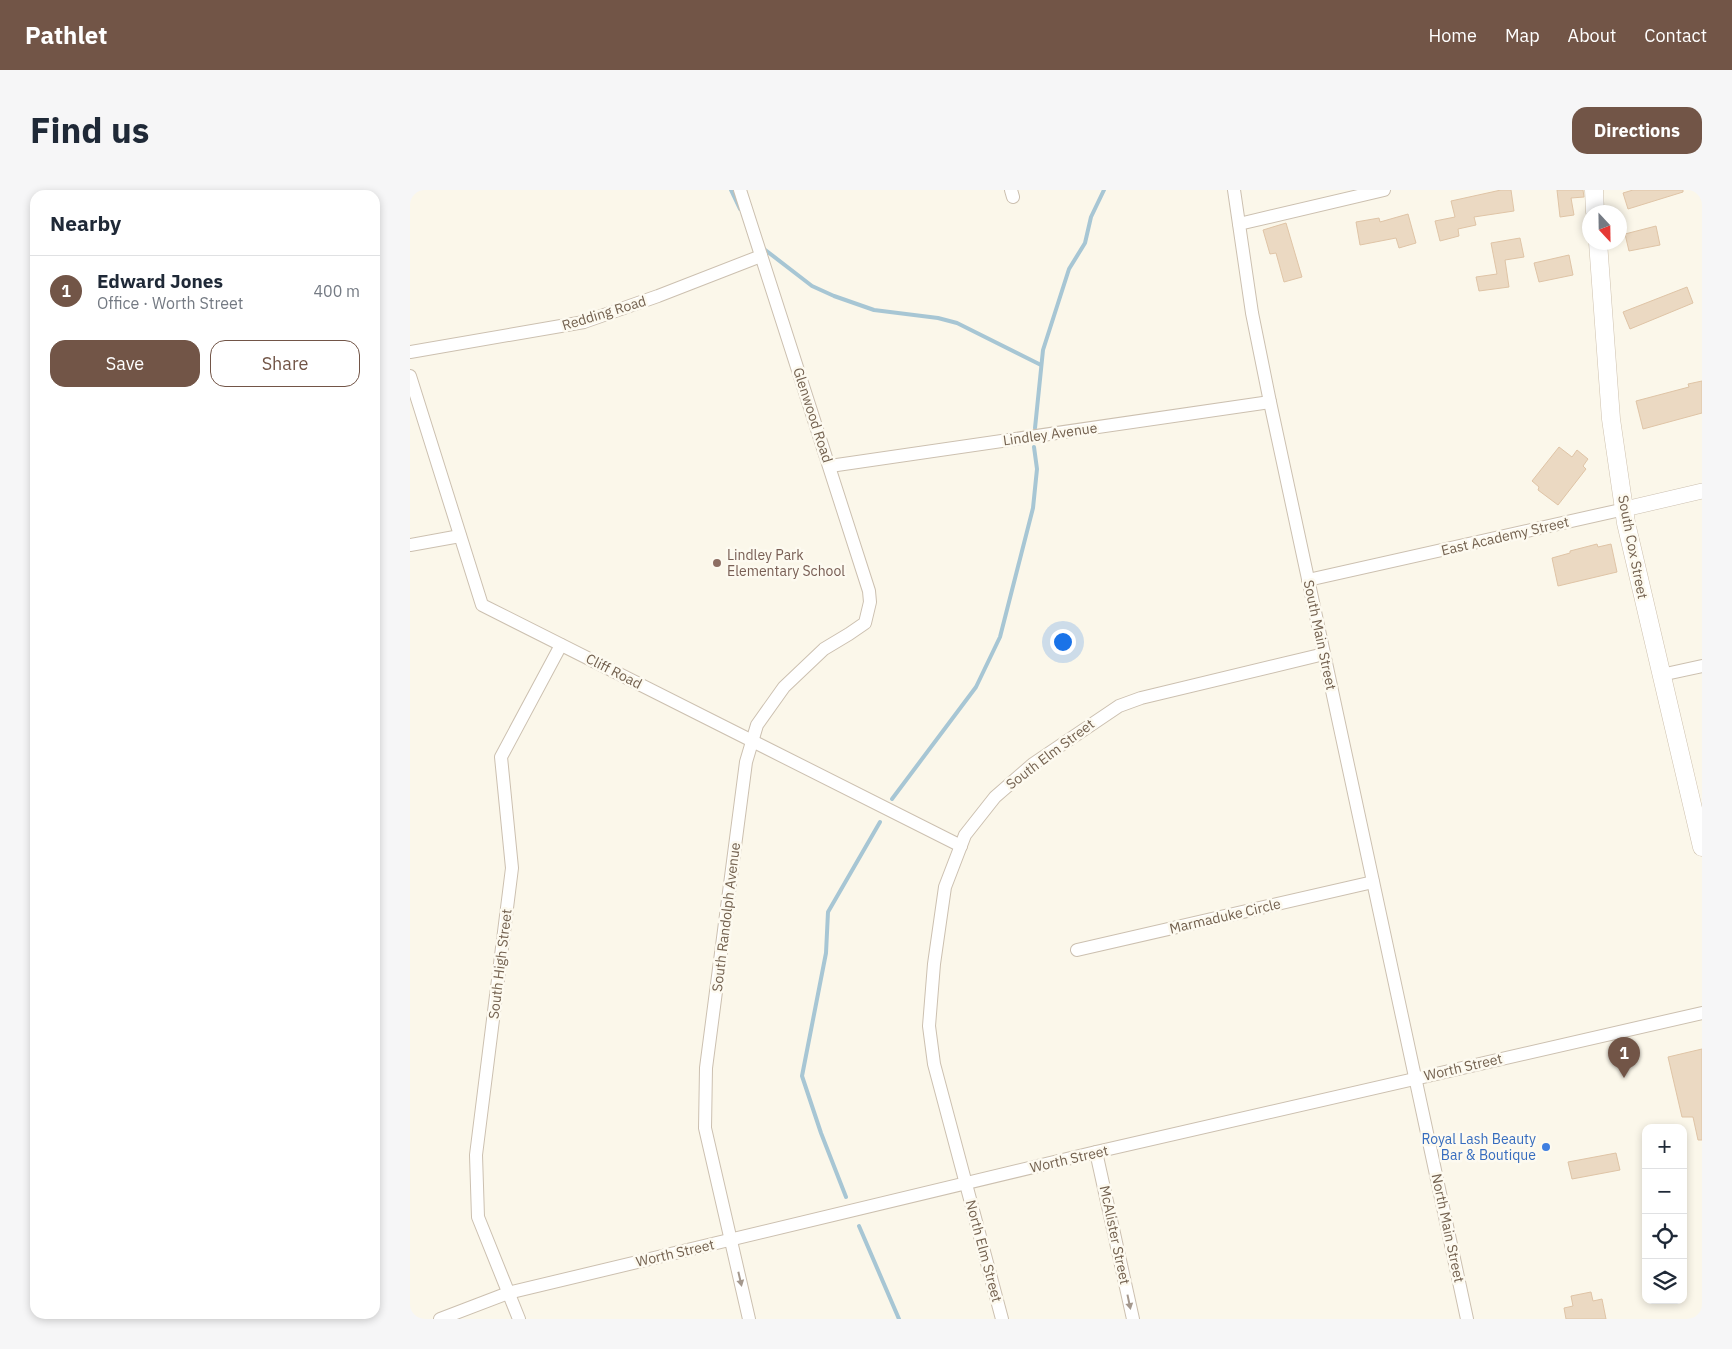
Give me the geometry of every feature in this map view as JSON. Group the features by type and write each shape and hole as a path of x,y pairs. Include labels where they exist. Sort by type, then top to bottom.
{"main road":[{"path":"1594,190 1595,205"},
{"name":"South Cox Street","path":"1599,250 1611,419 1626,523 1661,675 1696,799 1702,847"}],"street":[{"name":"Glenwood Road","path":"740,190 869,591 870,602 865,623 850,634"},
{"name":"South Main Street","path":"1234,190 1252,313 1270,402 1415,1078"},
{"path":"1239,224 1384,190"},
{"name":"Redding Road","path":"410,352 584,322 761,256"},
{"name":"Cliff Road","path":"410,376 482,605 960,846"},
{"name":"Lindley Avenue","path":"830,466 1270,402"},
{"name":"East Academy Street","path":"1308,580 1702,491"},
{"path":"410,545 460,536"},
{"name":"South Randolph Avenue","path":"749,1319 705,1128 706,1068 746,762 757,725 784,687 824,649 850,634"},
{"name":"South High Street","path":"519,1319 478,1217 476,1154 512,868 501,757 561,645"},
{"name":"South Elm Street","path":"967,1183 934,1064 929,1026 934,964 945,887 965,835 995,796 1033,764 1119,706 1141,698 1324,654"},
{"path":"1661,675 1702,666"},
{"name":"Marmaduke Circle","path":"1077,950 1372,882"},
{"name":"Worth Street","path":"440,1319 508,1293 1096,1152 1702,1013"},
{"name":"North Main Street","path":"1415,1078 1467,1319"},
{"name":"McAlister Street","path":"1096,1152 1133,1319"},
{"name":"North Elm Street","path":"967,1183 1002,1319"}],"building":[{"path":"1501,190 1511,190 1514,211 1474,217 1476,225 1458,229 1459,236 1440,241 1435,221 1455,217 1451,201"},
{"path":"1557,190 1583,190 1584,197 1571,198 1574,215 1560,217"},
{"path":"1633,190 1683,190 1683,192 1628,209 1623,193"},
{"path":"1408,214 1416,243 1399,248 1396,238 1360,245 1356,222 1379,218 1380,222"},
{"path":"1286,223 1302,277 1284,282 1276,253 1270,254 1263,230"},
{"path":"1656,226 1660,245 1629,251 1627,233"},
{"path":"1520,238 1524,257 1505,260 1509,287 1479,291 1476,277 1497,274 1491,243"},
{"path":"1569,255 1573,275 1539,282 1534,263"},
{"path":"1687,287 1693,303 1630,329 1623,312"},
{"path":"1702,381 1702,413 1643,429 1636,401 1689,387 1688,384"},
{"path":"1559,447 1572,457 1577,450 1588,459 1583,466 1586,469 1558,505 1538,490 1539,487 1532,481"},
{"path":"1597,544 1598,547 1611,544 1617,572 1558,586 1552,558"},
{"path":"1702,1049 1702,1140 1698,1140 1693,1117 1682,1117 1668,1057"},
{"path":"1616,1153 1620,1170 1572,1179 1568,1162"},
{"path":"1591,1292 1593,1301 1602,1299 1606,1319 1566,1319 1564,1308 1573,1306 1571,1296"}],"waterway":[{"path":"731,190 740,209"},
{"path":"1035,428 1043,350 1069,269 1085,243 1091,217 1104,190"},
{"path":"764,249 812,286 834,296 874,310 938,318 957,323 1041,365"},
{"path":"892,799 976,687 1000,637 1033,508 1037,469 1034,447"},
{"path":"846,1197 821,1133 802,1076 826,953 828,912 880,822"},
{"path":"859,1226 899,1319"}],"place":[{"name":"Lindley Park Elementary School","path":"717,563"},
{"name":"Edward Jones","path":"1624,1078"},
{"name":"Royal Lash Beauty Bar & Boutique","path":"1546,1147"}]}
